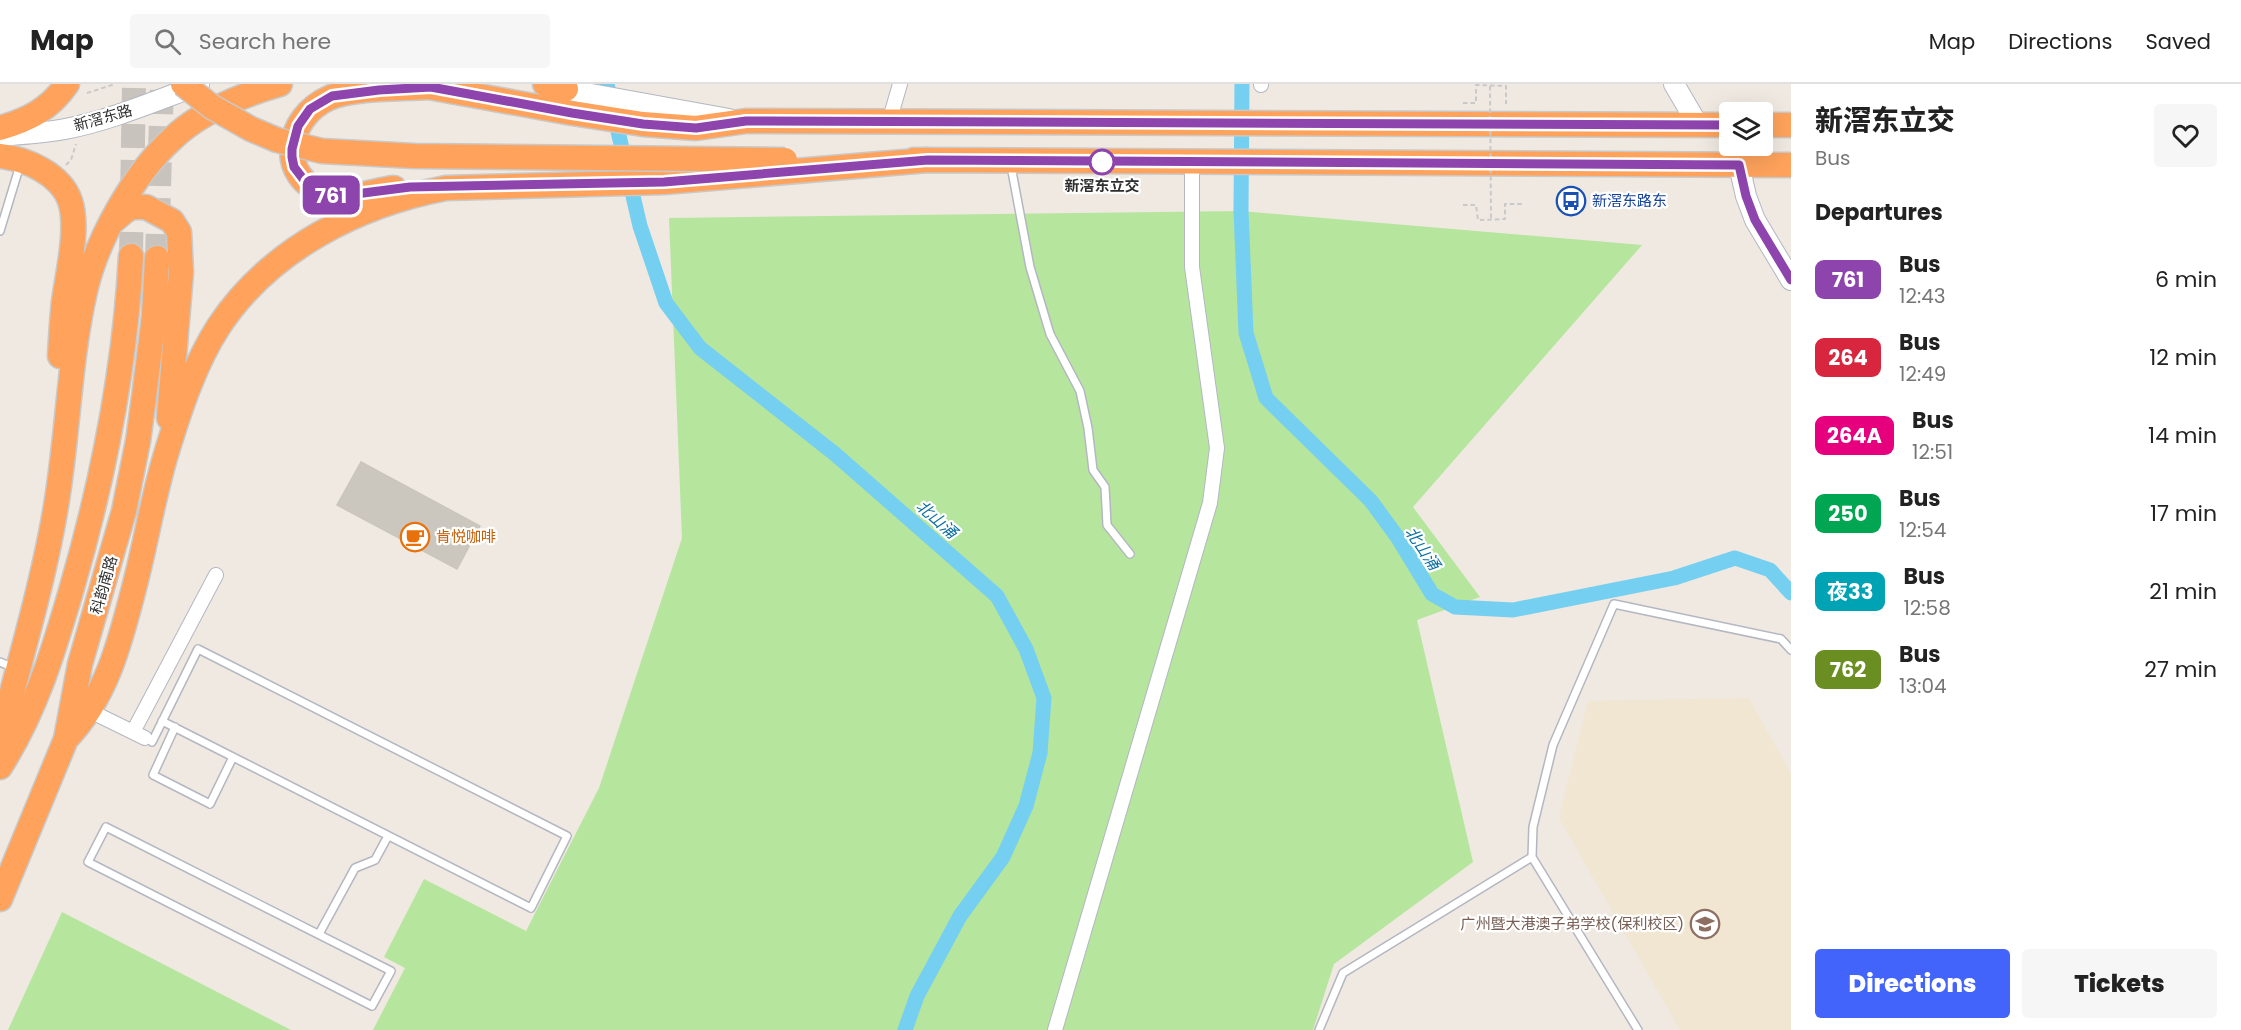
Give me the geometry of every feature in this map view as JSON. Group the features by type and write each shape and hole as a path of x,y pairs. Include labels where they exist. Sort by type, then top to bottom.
{"highway":[{"path":"183,84 212,107 251,129 277,140 322,151 346,154 785,160 1791,165"},
{"path":"0,739 9,666 51,538 77,335 86,289 112,222 141,174 172,138 231,101 280,84"},
{"path":"928,160 664,182 393,188 353,196 328,194 316,190 300,177 294,167 292,149 298,126 310,109 319,102 347,93 422,86 572,113 644,114 696,128 746,121 1719,125"},
{"path":"0,128 30,118 77,88"},
{"path":"1773,125 1791,125"},
{"path":"10,158 45,172 56,180 70,200 73,213 58,388 60,464"},
{"path":"66,739 90,711 112,664 132,596 166,453 189,385 219,327 239,300 263,275 291,252 358,214 397,199 446,188"},
{"path":"112,222 132,207 146,207 172,221 179,232 181,272 166,453"},
{"name":"科韵南路","path":"0,767 19,735 39,693 90,525 116,402 129,297 131,256"},
{"name":"科韵南路","path":"0,899 66,739 77,674 116,545 133,470 150,354 157,258"}],"street":[{"name":"新滘东路","path":"0,136 65,129 136,108 201,84"},
{"path":"537,84 556,87 644,114"},
{"path":"889,122 900,84"},
{"path":"1674,84 1698,125"},
{"path":"1055,1030 1210,502 1217,448 1192,267 1203,163"},
{"path":"1739,165 1746,196 1755,220 1791,280"},
{"path":"90,711 144,737 216,575"}],"lane":[{"path":"0,231 10,158"},
{"path":"1010,161 1030,267 1050,334 1080,391 1088,428 1093,470 1105,487 1107,525 1130,554"},
{"path":"1638,1030 1532,857 1533,827 1553,745 1614,604 1781,639 1791,650"},
{"path":"162,721 531,908 567,836 198,649 162,721 144,737 165,748"},
{"path":"175,727 153,775 210,804 233,757"},
{"path":"106,827 320,934 391,971 372,1006 88,862 106,827"},
{"path":"320,934 355,868 375,860 388,836"},
{"path":"1319,1030 1343,973 1532,857"}],"path":[{"path":"77,88 115,84"},
{"path":"1463,103 1476,103 1476,85 1506,86 1506,106 1514,106"},
{"path":"1490,86 1491,220"},
{"path":"66,165 71,160 78,138"},
{"path":"1463,205 1476,205 1478,220 1491,220 1505,219 1505,204 1522,204"}],"shaded area":[{"name":"广州暨大港澳子弟学校(保利校区)","path":"1749,698 1791,774 1791,1030 1680,1030 1559,818 1588,701"}],"green space":[{"path":"1241,211 1642,245 1413,507 1480,597 1417,620 1473,862 1334,964 1313,1030 373,1030 405,968 384,957 424,879 526,931 599,788 682,538 669,218"},
{"path":"62,912 291,1030 8,1030"}],"building":[{"path":"361,462 480,526 457,569 337,505"}],"waterway":[{"name":"北山涌","path":"607,84 640,226 666,303 700,348 835,454 997,596 1026,649 1044,698 1040,753 1026,806 1003,857 960,916 917,996 905,1030"},
{"name":"北山涌","path":"1242,84 1241,211 1246,333 1266,398 1371,501 1398,538 1432,594 1455,607 1513,610 1674,578 1735,558 1770,570 1791,593"}],"tunnel":[{"path":"131,256 134,84"},
{"path":"157,258 162,84"}],"bus line":[{"name":"761","path":"1719,125 746,121 696,128 643,124 431,87 347,93 319,102 302,118 298,126 294,136 292,157 294,167 307,184 316,190 340,196 353,196 393,188 426,186 446,188 664,182 928,160 1739,165 1749,207 1761,232 1791,280"}],"place":[{"name":"新滘东立交","path":"1102,162"},
{"name":"新滘东路东","path":"1571,201"},
{"name":"肯悦咖啡","path":"415,537"},
{"name":"广州暨大港澳子弟学校(保利校区)","path":"1705,924"}]}
